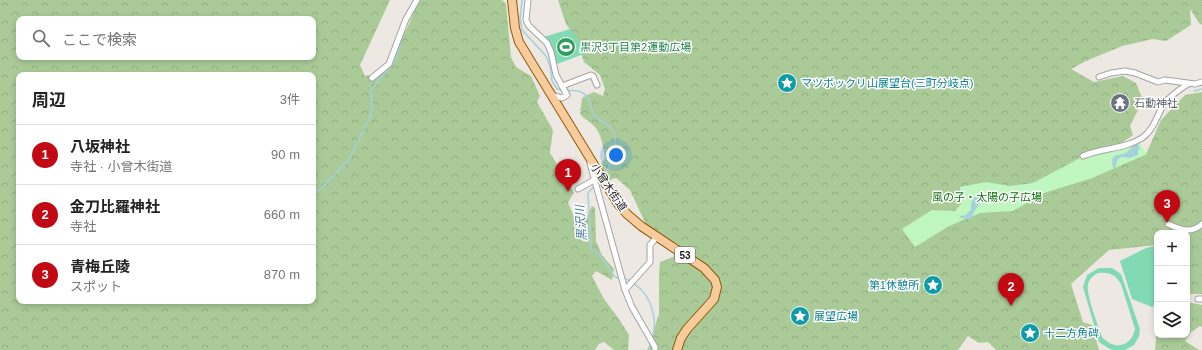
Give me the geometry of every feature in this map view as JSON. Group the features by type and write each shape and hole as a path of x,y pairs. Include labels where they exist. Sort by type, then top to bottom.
{"main road":[{"name":"小曾木街道","path":"512,0 515,28 519,42 589,159 598,182 627,214 657,237 704,268 715,280 717,287 714,299 687,329 681,338 677,350"}],"street":[{"path":"372,78 389,64 406,19 417,0"},
{"path":"528,0 526,20 529,26 550,48 556,75 567,94 566,97 562,98 550,95"},
{"path":"1099,77 1125,71 1135,73 1158,82 1165,80 1188,84 1202,82"},
{"path":"562,87 591,75 593,76 597,85"},
{"path":"1083,156 1094,151 1127,145 1143,137 1153,126 1165,103 1177,91 1188,84"},
{"path":"578,189 598,182 625,290 632,307 650,338 655,350"},
{"path":"1168,224 1183,230 1195,229 1202,224"},
{"path":"625,290 650,262 650,245 657,237"}],"green space":[{"path":"0,0 390,0 360,65 365,76 383,73 408,26 419,0 502,0 506,4 511,57 516,67 531,76 540,96 537,102 553,130 550,153 574,192 568,203 577,223 586,218 592,206 595,208 596,241 602,255 614,269 612,280 596,271 592,276 604,299 629,335 628,350 614,350 604,342 599,344 595,350 0,350"},
{"path":"558,0 1202,0 1202,25 1190,9 1191,25 1166,41 1153,39 1122,46 1071,69 1094,82 1123,76 1136,83 1143,100 1130,126 1133,135 1115,148 1042,189 1092,178 1147,152 1161,120 1185,95 1202,92 1202,294 1190,294 1190,230 1154,230 1154,245 1109,250 1071,284 1083,322 1092,325 1099,350 996,350 988,342 979,343 968,336 958,350 647,350 653,342 653,332 659,314 660,262 673,257 679,245 648,229 630,190 616,178 607,181 599,167 605,158 601,137 595,127 580,114 582,98 594,92 603,96 605,89 600,75 584,62 575,36 566,24"},
{"name":"黒沢3丁目第2運動広場","path":"570,29 578,39 584,54 557,64 553,51 544,37"},
{"name":"風の子・太陽の子広場","path":"1136,137 1147,154 1092,178 1044,193 1013,211 980,213 949,226 915,247 902,229 932,210 955,211 961,204 960,187 986,182 1010,186 1033,183 1080,158 1115,149"},
{"path":"1154,246 1154,305 1152,307 1132,299 1120,261 1146,248"},
{"path":"1099,268 1112,268 1121,274 1140,329 1139,336 1134,345 1125,350 1113,350 1099,342 1083,287 1087,275","holes":["1109,273 1121,284 1135,329 1130,340 1121,345 1111,344 1102,337 1090,302 1088,284 1095,275"]},
{"path":"1190,303 1202,305 1202,327 1200,326 1190,334"},
{"path":"1156,338 1187,338 1185,341 1199,350 1155,350"}],"water":[{"path":"1138,144 1140,149 1138,150 1138,155 1130,158 1121,157 1118,159 1115,168 1113,169 1112,160 1114,156 1126,153 1134,145"},
{"path":"976,195 984,195 984,200 980,202 971,219 960,218 960,216 966,215 971,209 971,203"}],"waterway":[{"name":"黒沢川","path":"522,0 520,19 522,30 546,56 550,66 552,81 557,89 562,90"},
{"path":"406,25 414,10"},
{"path":"316,193 348,161 370,117 372,105 371,90 395,61 404,32"},
{"path":"1194,91 1202,89"},
{"name":"黒沢川","path":"566,90 578,91 584,94 588,99 595,116 608,125 613,131 615,137 614,151 604,177"},
{"name":"黒沢川","path":"600,180 588,193 591,249 600,255 614,276 620,279"},
{"name":"黒沢川","path":"624,279 631,281 642,291 650,303 654,318 654,332 652,339"},
{"name":"黒沢川","path":"648,350 651,342"}],"place":[{"name":"黒沢3丁目第2運動広場","path":"566,47"},
{"name":"マツボックリ山展望台(三町分岐点)","path":"787,83"},
{"name":"石動神社","path":"1120,103"},
{"name":"八坂神社","path":"568,192"},
{"name":"青梅丘陵","path":"1167,223"},
{"name":"第1休憩所","path":"933,285"},
{"name":"金刀比羅神社","path":"1011,306"},
{"name":"展望広場","path":"800,316"},
{"name":"十二方角碑","path":"1030,333"}]}
